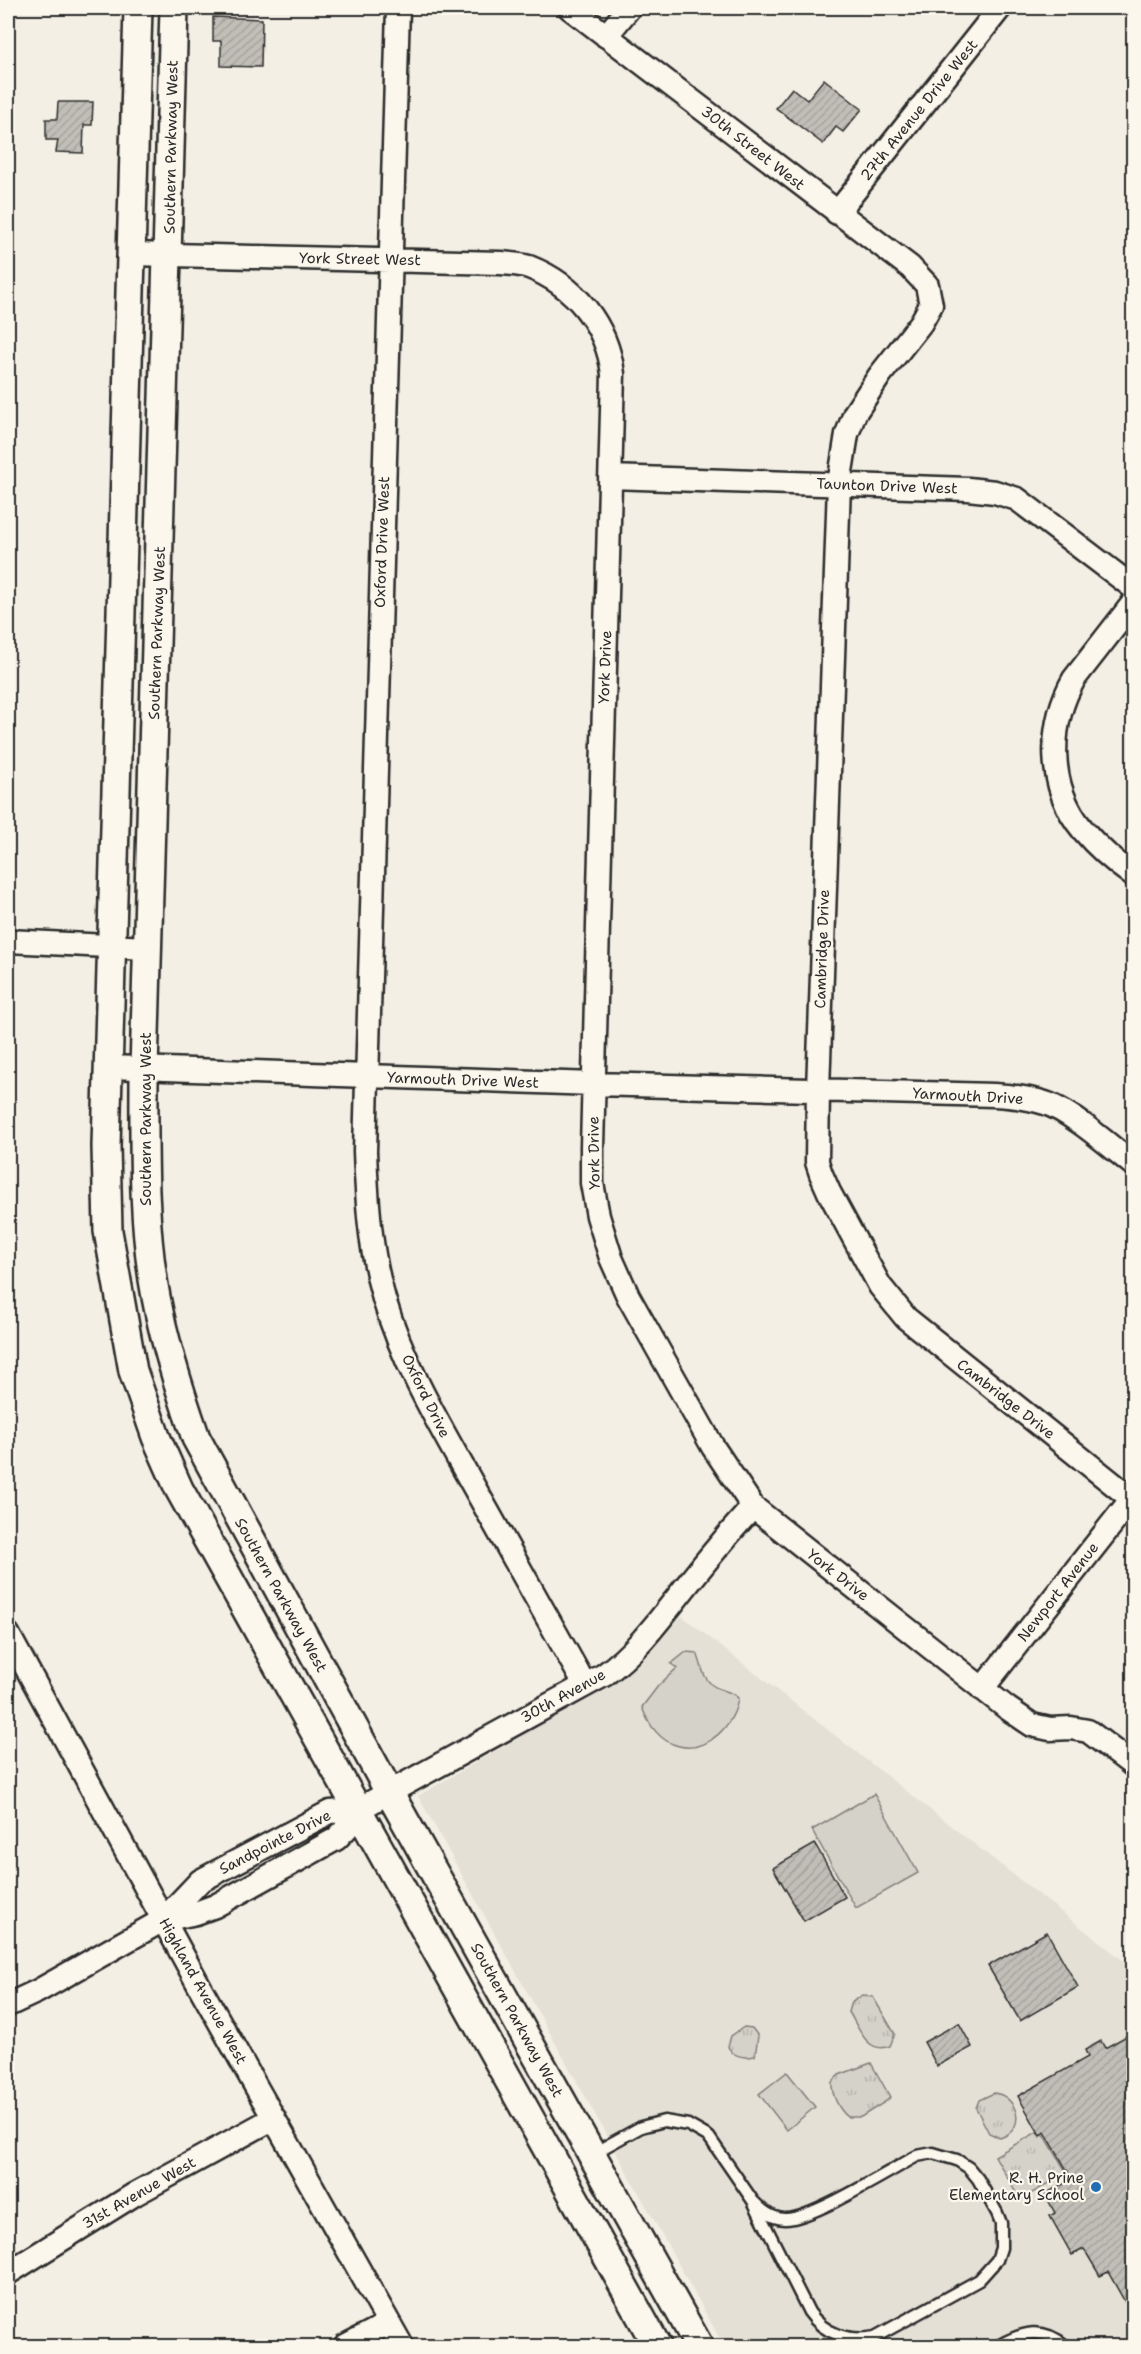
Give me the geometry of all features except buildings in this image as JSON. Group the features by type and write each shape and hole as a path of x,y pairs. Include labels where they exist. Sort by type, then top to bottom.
{"street":[{"path":"138,8 106,1146 108,1231 133,1371 140,1396 179,1489 657,2346"},
{"name":"Southern Parkway West","path":"174,8 169,254 144,1070 144,1182 156,1296 177,1383 196,1438 389,1792 699,2346"},
{"name":"Oxford Drive West","path":"367,1077 398,8"},
{"name":"30th Street West","path":"570,8 910,267 927,285 930,294"},
{"path":"606,36 629,8"},
{"name":"27th Avenue Drive West","path":"837,213 1000,8"},
{"name":"York Street West","path":"130,254 501,263 526,266 552,278 578,299"},
{"name":"Cambridge Drive","path":"930,294 931,306 921,323 880,375 855,413 847,434 839,484 818,1090 818,1162 840,1213 891,1302 925,1335 1133,1497"},
{"name":"York Drive","path":"578,299 601,331 613,374 592,1183 598,1216 611,1258 628,1296 713,1447 753,1507 982,1689 1032,1725 1050,1729 1071,1728 1088,1731 1134,1766"},
{"name":"Taunton Drive West","path":"610,477 968,489 995,492 1017,499 1134,588"},
{"path":"1134,602 1067,690 1055,732 1055,760 1059,785 1069,808 1082,829 1134,876"},
{"path":"8,941 147,948"},
{"name":"Yarmouth Drive West","path":"109,1067 144,1070 818,1090"},
{"name":"Oxford Drive","path":"367,1077 364,1151 368,1213 377,1268 393,1324 429,1407 585,1685"},
{"name":"Yarmouth Drive","path":"818,1090 994,1095 1024,1098 1048,1104 1086,1128 1134,1165"},
{"name":"Newport Avenue","path":"982,1689 1133,1497"},
{"name":"30th Avenue","path":"357,1810 618,1665 643,1640 753,1507"},
{"name":"Highland Avenue West","path":"8,1634 163,1920 402,2346"},
{"name":"Sandpointe Drive","path":"8,2005 38,1991 163,1920 196,1913 215,1906 336,1839 346,1829 357,1810"},
{"name":"31st Avenue West","path":"8,2273 135,2194 274,2118"},
{"path":"345,2346 389,2323"}],"lane":[{"path":"591,2154 652,2123 664,2121 688,2125 709,2137 717,2145 753,2201 815,2321 826,2330 849,2338 875,2337 979,2280 997,2260 1001,2248 1001,2223 978,2179 957,2160 933,2153 917,2156 804,2217 782,2220 763,2212 753,2201"},
{"path":"998,2346 1019,2334 1029,2333 1042,2334 1066,2346"}],"shaded area":[{"path":"682,1616 1133,1968 1133,2346 724,2346 418,1796 615,1681"}],"green space":[{"path":"686,1652 697,1653 704,1674 712,1685 738,1698 736,1708 726,1726 710,1741 690,1747 666,1741 651,1726 642,1707 658,1686 677,1668 671,1664"},
{"path":"874,1794 918,1873 856,1908 812,1830"},
{"path":"863,1995 873,1997 895,2034 890,2046 875,2047 870,2043 860,2032 849,2012 852,2002"},
{"path":"744,2027 752,2028 758,2036 755,2056 740,2056 730,2051 728,2047 731,2036"},
{"path":"871,2063 890,2097 861,2117 848,2117 836,2101 832,2082 839,2075"},
{"path":"787,2072 815,2107 787,2130 759,2094"},
{"path":"994,2093 1008,2100 1013,2106 1017,2120 1009,2134 1000,2138 989,2133 976,2108 979,2100"},
{"path":"1037,2132 1040,2137 1044,2134 1067,2173 1020,2200 995,2156"}],"place":[{"name":"R. H. Prine Elementary School","path":"1096,2187"}]}
